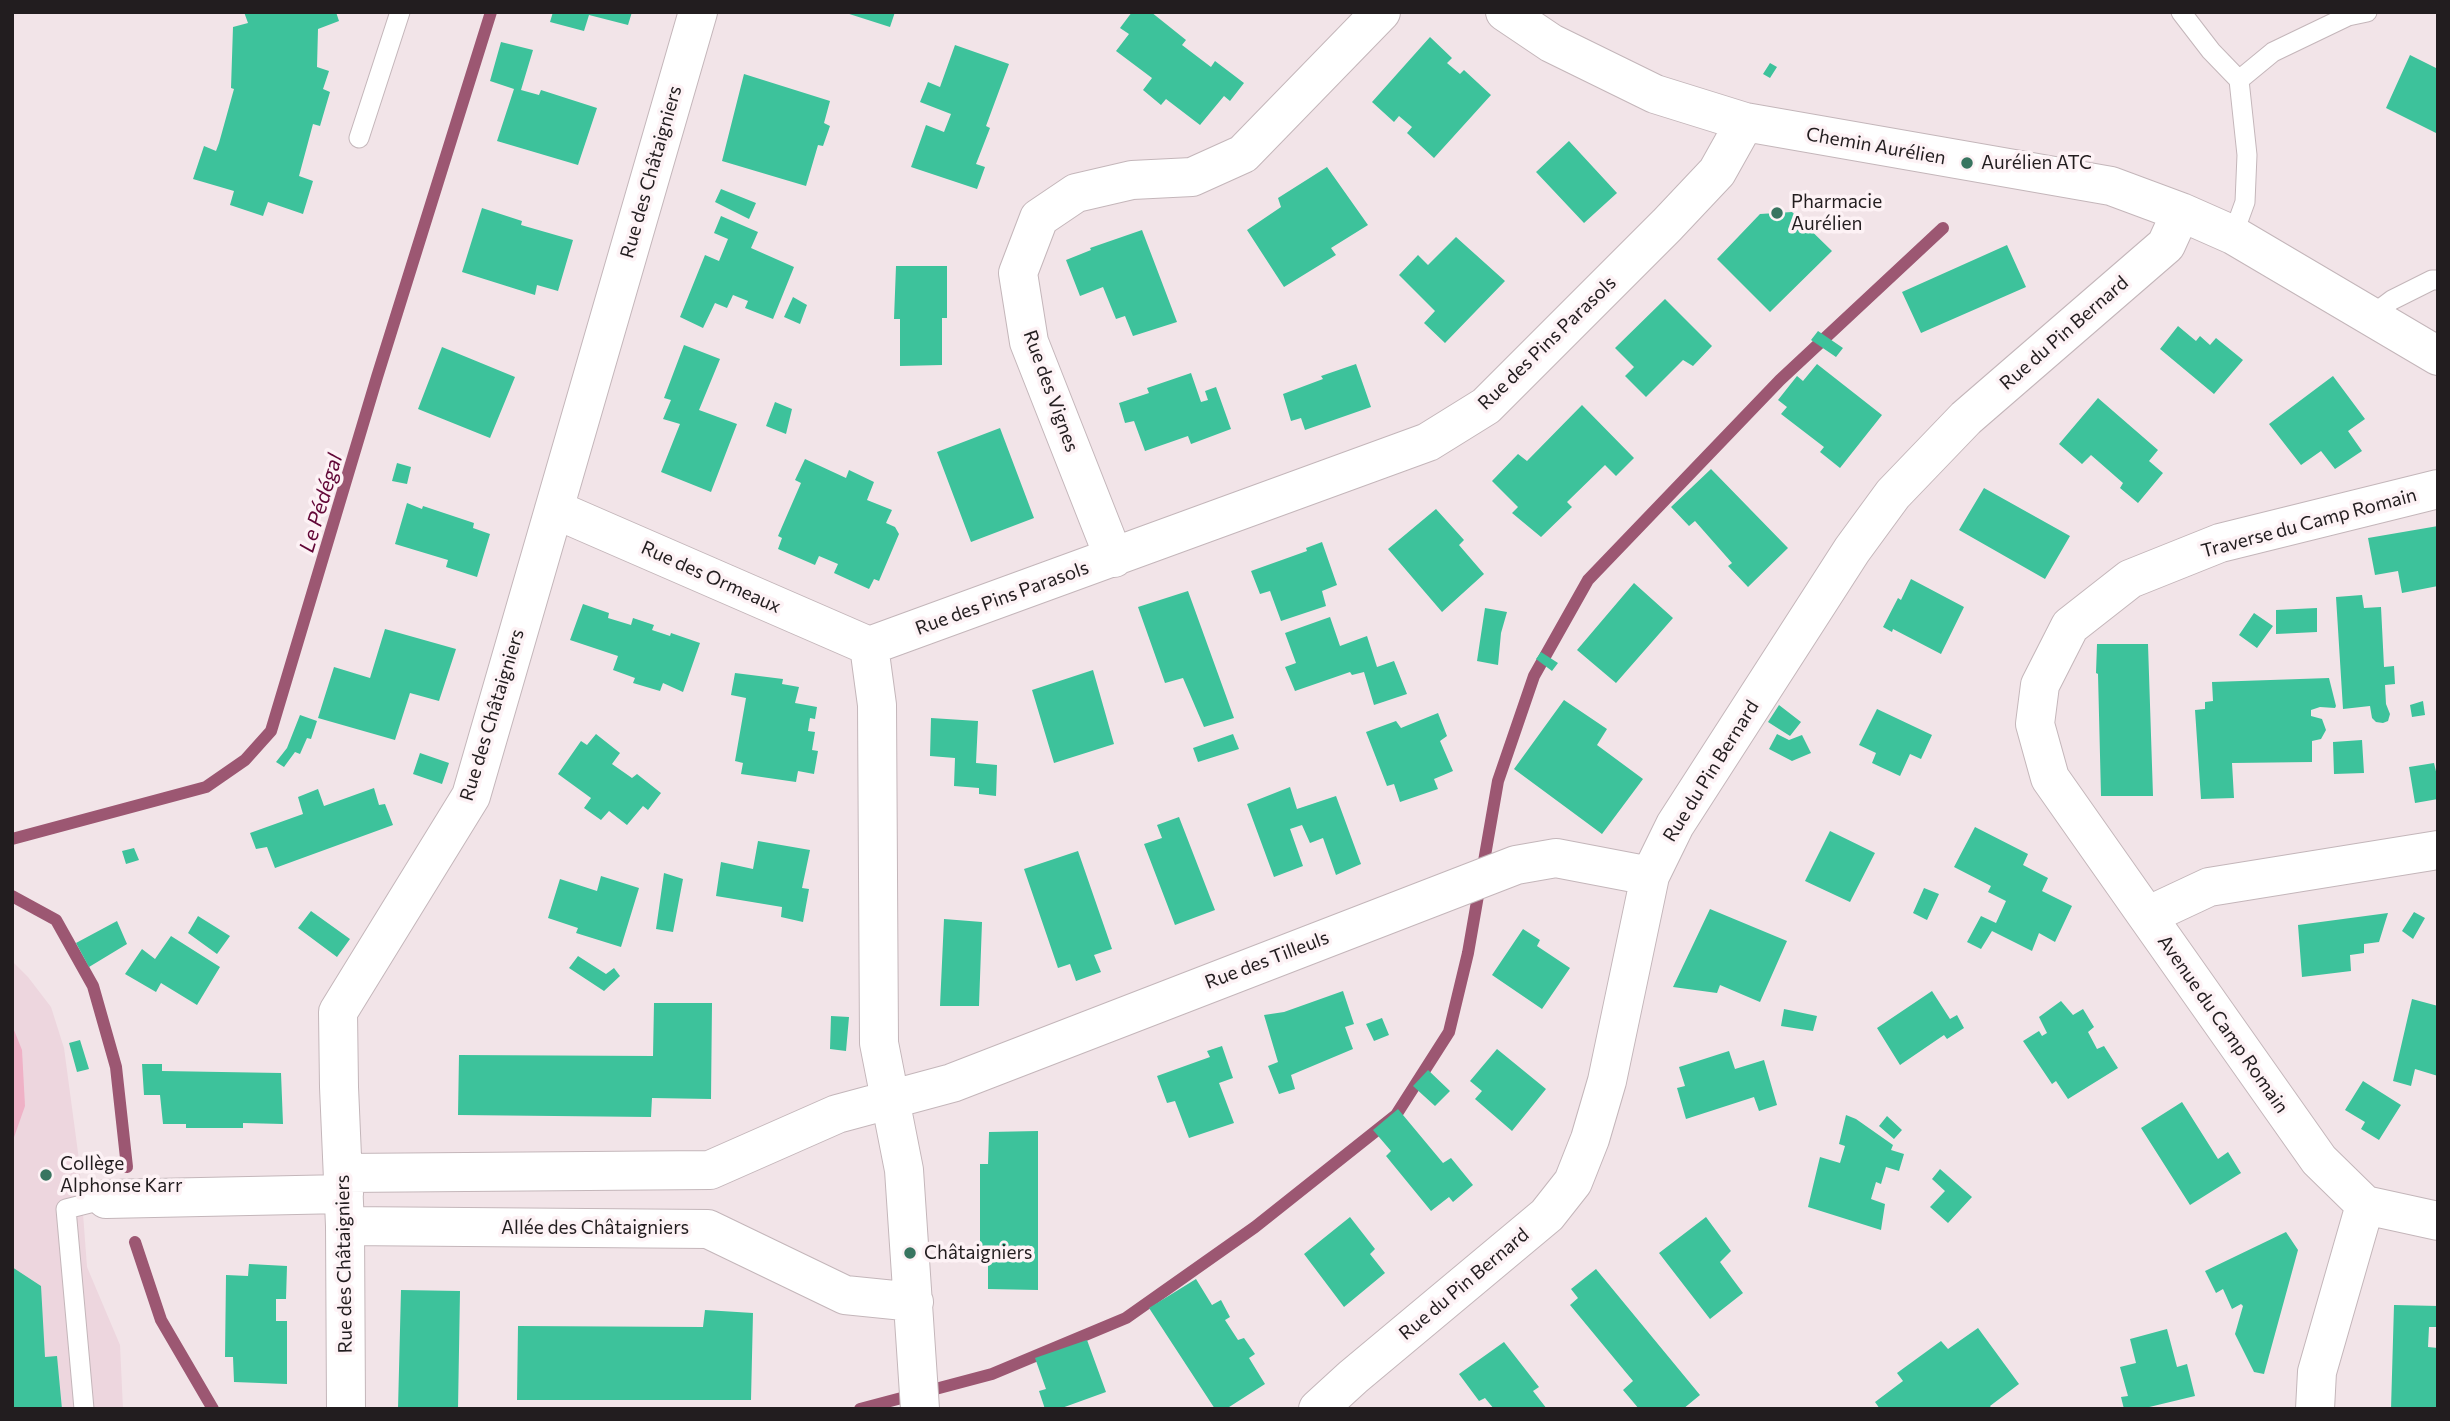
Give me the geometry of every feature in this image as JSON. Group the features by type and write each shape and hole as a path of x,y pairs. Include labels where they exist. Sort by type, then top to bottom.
{"street":[{"name":"Rue des Châtaigniers","path":"346,1409 345,1198 338,1012 471,796 698,12"},
{"name":"Rue des Vignes","path":"1114,558 1029,342 1018,273 1038,218 1076,193 1132,180 1192,177 1243,154 1381,12"},
{"name":"Chemin Aurélien","path":"1505,12 1551,43 1655,94 1745,122 2111,186 2181,212 2232,235 2438,355"},
{"name":"Rue des Pins Parasols","path":"869,646 1428,442 1486,406 1658,235 1717,172 1745,122"},
{"name":"Rue du Pin Bernard","path":"1318,1409 1547,1215 1573,1182 1590,1139 1607,1081 1650,876 1675,825 1852,550 1893,494 1966,418 2166,245 2181,212"},
{"name":"Traverse du Camp Romain","path":"2147,916 2050,778 2035,724 2040,685 2070,626 2130,579 2220,543 2438,489"},
{"name":"Rue des Ormeaux","path":"554,509 869,646"},
{"path":"869,646 877,705 879,1043 904,1170 920,1409"},
{"name":"Avenue du Camp Romain","path":"2365,1205 2319,1160 2147,916 2208,887 2438,850"},
{"name":"Rue des Tilleuls","path":"889,1100 952,1083 1516,865 1556,858 1650,876"},
{"path":"106,1199 345,1198 710,1170 837,1114 889,1100"},
{"path":"708,1229 710,1170"},
{"name":"Allée des Châtaigniers","path":"345,1198 708,1229 845,1295 914,1302"},
{"path":"2315,1409 2317,1372 2365,1205 2438,1221"}],"lane":[{"path":"359,138 400,12"},
{"path":"2181,12 2211,51 2239,80 2247,166 2245,202 2232,235"},
{"path":"2239,80 2273,52 2348,16 2367,12"},
{"path":"2372,316 2392,300 2432,280 2438,280"},
{"path":"84,1409 66,1209 106,1199"}],"shaded area":[{"name":"Collège Alphonse Karr","path":"12,961 51,1007 64,1048 79,1160 87,1267 120,1345 123,1409 12,1409"},
{"path":"12,1025 22,1050 25,1106 12,1143"}],"building":[{"path":"244,12 336,12 339,21 318,29 317,67 329,71 323,89 330,92 320,126 313,124 299,176 313,181 303,214 268,202 263,216 230,205 234,191 193,179 204,146 216,151 219,143 234,89 231,88 233,27 248,23"},
{"path":"553,12 632,12 628,25 589,15 584,31 550,22"},
{"path":"843,12 895,12 890,27"},
{"path":"1132,12 1151,12 1186,40 1182,45 1211,67 1215,61 1244,83 1230,101 1224,96 1200,125 1166,99 1161,105 1143,90 1152,78 1116,51 1129,34 1120,28"},
{"path":"1430,37 1452,58 1447,63 1460,74 1464,70 1491,95 1434,158 1407,133 1412,127 1399,116 1394,122 1372,102"},
{"path":"501,42 533,50 521,90 539,95 541,90 597,108 578,165 497,141 514,89 490,81"},
{"path":"955,45 1009,64 986,126 990,128 976,164 985,167 977,189 911,167 926,125 944,132 951,114 920,102 928,82 940,87"},
{"path":"2410,55 2438,69 2438,134 2386,108"},
{"path":"1770,63 1777,67 1770,78 1763,74"},
{"path":"744,74 830,101 824,123 830,126 823,146 818,145 806,186 722,161"},
{"path":"1569,141 1617,193 1584,223 1536,172"},
{"path":"1327,167 1368,225 1331,248 1336,255 1284,287 1247,230 1281,207 1278,198"},
{"path":"721,189 756,203 749,219 715,202"},
{"path":"482,208 522,221 521,225 573,240 558,291 537,285 535,295 462,272"},
{"path":"1792,212 1832,251 1770,312 1717,259 1760,214"},
{"path":"721,216 758,232 751,248 794,267 773,319 745,308 748,301 733,295 727,308 715,303 703,328 680,317 705,255 719,261 728,239 714,233"},
{"path":"1142,230 1177,322 1133,336 1125,316 1116,319 1103,287 1080,296 1066,260 1091,250 1090,248"},
{"path":"1456,237 1505,281 1445,343 1424,323 1435,311 1399,275 1418,255 1428,265"},
{"path":"2007,245 2026,287 1921,333 1902,292"},
{"path":"896,266 947,266 947,318 942,318 942,365 900,366 900,319 894,319"},
{"path":"793,297 807,305 800,324 784,317"},
{"path":"1665,299 1712,346 1693,366 1683,360 1646,397 1625,376 1634,367 1615,348"},
{"path":"2178,326 2196,341 2200,336 2210,345 2216,338 2243,360 2214,394 2160,349"},
{"path":"1818,331 1843,348 1836,357 1811,340"},
{"path":"684,345 720,359 699,410 737,424 711,492 661,472 680,424 663,419 671,400 664,398"},
{"path":"442,347 515,377 490,438 418,409"},
{"path":"1356,364 1371,407 1305,430 1301,418 1291,421 1283,394 1323,379 1321,376"},
{"path":"1817,364 1882,415 1840,468 1820,452 1824,447 1781,414 1787,407 1778,400 1797,376 1803,381"},
{"path":"1191,373 1201,402 1208,400 1205,391 1216,387 1231,429 1191,444 1188,436 1145,451 1134,421 1125,423 1119,403 1149,393 1147,388"},
{"path":"2333,376 2365,419 2348,431 2362,451 2335,469 2321,451 2301,465 2269,424"},
{"path":"2098,398 2158,450 2149,461 2163,473 2138,503 2120,488 2123,483 2091,455 2082,464 2059,444"},
{"path":"775,402 792,409 786,434 766,426"},
{"path":"1582,405 1634,458 1616,476 1605,465 1567,502 1572,507 1541,537 1512,513 1518,507 1492,481 1518,454 1527,461"},
{"path":"1000,428 1034,518 971,542 937,452"},
{"path":"805,459 846,478 849,470 874,482 867,500 892,510 886,523 895,527 899,534 879,581 874,579 869,589 834,573 838,564 819,556 815,565 778,549 782,538 778,536 801,483 795,480"},
{"path":"397,463 411,467 407,484 392,481"},
{"path":"1711,469 1788,548 1748,587 1728,566 1732,563 1695,521 1689,526 1671,507"},
{"path":"1984,488 2070,536 2045,579 1959,530"},
{"path":"407,503 474,523 473,528 490,534 477,577 446,567 448,560 395,544"},
{"path":"1436,509 1464,540 1459,545 1484,574 1442,612 1388,549"},
{"path":"2438,526 2438,586 2402,593 2398,571 2375,575 2368,538"},
{"path":"1322,542 1337,585 1322,591 1326,606 1281,621 1270,591 1260,594 1251,571 1307,551 1306,548"},
{"path":"1911,579 1964,607 1941,654 1893,629 1892,632 1883,627"},
{"path":"1634,583 1673,618 1616,683 1577,650"},
{"path":"1188,591 1234,718 1204,727 1183,678 1165,683 1138,607"},
{"path":"2362,595 2364,608 2381,607 2384,667 2394,666 2395,684 2385,685 2386,704 2390,714 2388,721 2383,723 2372,718 2370,706 2343,709 2336,597"},
{"path":"583,604 609,613 608,618 631,625 633,618 654,625 652,630 700,643 683,692 663,683 660,691 633,683 635,678 613,670 618,656 570,640"},
{"path":"1485,608 1507,612 1501,633 1498,665 1477,661"},
{"path":"2317,608 2317,632 2276,634 2276,610"},
{"path":"2254,613 2273,626 2257,648 2239,635"},
{"path":"1330,617 1340,646 1367,636 1377,667 1394,661 1407,694 1374,705 1364,672 1352,675 1350,672 1295,691 1285,667 1296,663 1285,633"},
{"path":"385,629 456,649 439,701 410,693 395,740 318,718 334,667 370,678"},
{"path":"2097,644 2148,644 2153,796 2101,796"},
{"path":"1541,652 1558,663 1552,671 1536,659"},
{"path":"1093,670 1114,744 1054,763 1032,690"},
{"path":"735,673 783,679 782,684 799,687 795,703 817,707 815,719 810,718 808,731 815,732 812,750 818,751 814,774 798,771 796,782 741,774 743,763 735,761 746,698 731,695"},
{"path":"2329,678 2336,706 2311,710 2311,716 2322,719 2326,730 2321,739 2312,741 2312,762 2232,763 2234,798 2201,799 2195,710 2205,709 2205,702 2213,701 2212,682"},
{"path":"1564,700 1607,729 1597,745 1643,779 1602,834 1514,769"},
{"path":"2423,701 2425,715 2412,717 2410,705"},
{"path":"1779,705 1801,722 1790,736 1768,722"},
{"path":"1877,709 1932,735 1921,759 1910,754 1900,776 1872,763 1876,753 1859,745"},
{"path":"1438,713 1447,736 1440,741 1453,771 1434,779 1438,789 1400,802 1394,784 1387,786 1366,732 1396,721 1401,728"},
{"path":"300,715 317,721 311,739 307,738 300,754 295,752 284,767 276,762 287,748"},
{"path":"931,718 978,721 976,763 997,765 996,796 979,794 979,788 954,786 955,758 930,756"},
{"path":"596,734 620,753 612,764 632,778 637,774 661,793 648,810 643,806 627,825 609,811 601,820 584,808 591,798 558,774 581,741 587,745"},
{"path":"1233,734 1239,749 1198,762 1193,748"},
{"path":"1777,734 1789,740 1802,735 1811,753 1792,761 1769,749"},
{"path":"2362,740 2364,773 2334,774 2333,742"},
{"path":"420,753 449,763 442,784 413,774"},
{"path":"2434,763 2438,799 2415,803 2409,767"},
{"path":"1290,787 1297,809 1336,796 1361,864 1336,875 1323,838 1310,843 1302,825 1290,829 1303,866 1274,877 1247,804"},
{"path":"374,788 379,805 385,804 393,825 275,868 267,847 256,849 250,833 303,814 298,797 318,789 324,806"},
{"path":"1179,817 1215,910 1175,925 1144,844 1162,838 1157,825"},
{"path":"1975,827 2028,854 2023,865 2048,878 2042,891 2072,906 2055,942 2039,933 2032,951 1992,931 1981,949 1967,942 1981,916 1996,923 2006,901 1988,892 1991,886 1954,867"},
{"path":"1830,831 1875,853 1850,902 1805,881"},
{"path":"758,841 810,850 802,888 809,889 803,922 781,917 782,907 716,896 721,862 753,869"},
{"path":"134,848 139,860 126,864 122,851"},
{"path":"1078,851 1112,949 1094,955 1101,972 1076,981 1070,964 1058,968 1024,869"},
{"path":"664,873 683,879 673,932 656,929"},
{"path":"601,876 639,888 621,947 576,933 578,928 548,918 560,879 597,891"},
{"path":"1924,888 1939,894 1927,920 1913,913"},
{"path":"1710,909 1787,941 1760,1002 1720,985 1717,993 1673,987"},
{"path":"311,911 350,939 337,957 298,928"},
{"path":"2414,912 2425,918 2413,939 2402,931"},
{"path":"2388,913 2379,942 2364,944 2364,953 2350,955 2351,971 2302,977 2298,925"},
{"path":"198,916 230,936 217,954 188,933"},
{"path":"944,919 982,922 979,1006 940,1006"},
{"path":"117,921 127,944 89,967 76,943"},
{"path":"1523,929 1540,940 1537,946 1570,968 1542,1009 1492,975"},
{"path":"171,936 220,967 197,1005 161,983 156,992 125,974 142,949 155,959"},
{"path":"578,956 606,974 614,968 620,976 604,991 569,968"},
{"path":"1343,991 1354,1024 1345,1027 1353,1049 1291,1075 1295,1089 1279,1094 1268,1066 1278,1062 1264,1015 1284,1012"},
{"path":"1932,991 1950,1019 1957,1015 1964,1028 1947,1039 1944,1035 1900,1065 1877,1028"},
{"path":"2412,999 2438,1006 2438,1076 2415,1069 2411,1086 2393,1081"},
{"path":"2061,1001 2073,1015 2083,1009 2094,1027 2088,1032 2097,1049 2104,1046 2118,1068 2068,1099 2056,1081 2052,1084 2023,1041 2039,1031 2042,1036 2047,1033 2039,1017"},
{"path":"654,1003 712,1003 711,1099 652,1098 651,1117 458,1115 459,1055 653,1056"},
{"path":"1784,1009 1817,1016 1813,1031 1781,1026"},
{"path":"831,1016 849,1017 846,1051 830,1049"},
{"path":"1382,1018 1389,1035 1374,1041 1366,1024"},
{"path":"80,1040 89,1069 77,1072 69,1043"},
{"path":"1222,1046 1233,1078 1219,1083 1234,1123 1189,1138 1175,1101 1167,1103 1157,1076 1210,1057 1207,1051"},
{"path":"1497,1049 1546,1089 1512,1131 1475,1099 1482,1091 1470,1081"},
{"path":"1729,1051 1735,1069 1764,1060 1777,1105 1759,1111 1754,1097 1686,1119 1677,1088 1685,1086 1679,1067"},
{"path":"142,1064 162,1064 162,1071 281,1073 283,1124 243,1123 243,1128 186,1128 186,1124 163,1124 160,1095 144,1095"},
{"path":"1428,1070 1450,1091 1435,1106 1413,1086"},
{"path":"2363,1081 2401,1105 2379,1140 2361,1129 2365,1122 2345,1110"},
{"path":"2182,1102 2218,1159 2228,1152 2241,1173 2190,1205 2141,1128"},
{"path":"1398,1109 1443,1163 1451,1158 1473,1185 1453,1202 1449,1197 1431,1211 1386,1156 1391,1151 1373,1130"},
{"path":"1846,1115 1893,1145 1891,1150 1904,1154 1899,1171 1886,1167 1881,1184 1876,1182 1871,1199 1885,1204 1881,1230 1808,1207 1820,1157 1840,1163 1845,1146 1839,1144"},
{"path":"1887,1116 1902,1130 1894,1139 1879,1126"},
{"path":"1038,1131 1038,1290 988,1289 988,1260 980,1260 980,1164 988,1164 989,1132"},
{"path":"1940,1169 1972,1197 1948,1223 1930,1207 1945,1191 1932,1179"},
{"path":"1350,1217 1375,1249 1370,1254 1385,1273 1344,1307 1304,1254"},
{"path":"1706,1217 1731,1251 1720,1262 1743,1293 1710,1319 1659,1253"},
{"path":"2286,1232 2298,1250 2264,1374 2254,1372 2235,1334 2243,1306 2241,1304 2232,1309 2223,1289 2216,1293 2205,1271"},
{"path":"249,1264 287,1266 286,1299 276,1299 276,1321 287,1321 287,1384 234,1382 233,1357 225,1357 226,1275 248,1276"},
{"path":"12,1267 41,1286 45,1357 57,1356 62,1409 12,1409"},
{"path":"1596,1269 1700,1395 1683,1409 1639,1409 1623,1390 1633,1381 1570,1305 1578,1298 1571,1289"},
{"path":"1196,1279 1212,1305 1221,1300 1230,1317 1225,1320 1238,1340 1244,1338 1255,1354 1249,1358 1265,1384 1226,1409 1215,1409 1149,1308"},
{"path":"401,1290 460,1291 458,1409 398,1409"},
{"path":"2394,1305 2438,1306 2438,1327 2429,1327 2428,1347 2438,1348 2438,1409 2391,1409"},
{"path":"705,1310 753,1313 751,1400 517,1400 518,1326 703,1327"},
{"path":"1978,1328 2019,1384 1990,1406 1992,1409 1880,1409 1875,1402 1903,1381 1897,1373 1941,1341 1948,1349"},
{"path":"2167,1329 2177,1367 2187,1364 2195,1396 2141,1409 2124,1409 2121,1397 2128,1396 2120,1367 2136,1363 2130,1339"},
{"path":"1087,1340 1106,1392 1059,1409 1045,1409 1039,1391 1046,1389 1035,1358"},
{"path":"1504,1342 1539,1387 1533,1391 1547,1409 1494,1409 1485,1398 1479,1401 1459,1374"}],"waterway":[{"name":"Le Pédégal","path":"12,839 206,787 245,760 271,731 377,377 491,12"},
{"path":"860,1409 992,1374 1126,1318 1255,1227 1396,1115 1449,1032 1468,953 1498,781 1534,676 1588,580 1780,380 1943,228"},
{"path":"12,896 56,920 93,986 116,1067 127,1167"},
{"path":"135,1242 161,1320 213,1409"}],"place":[{"name":"Aurélien ATC","path":"1967,163"},
{"name":"Pharmacie Aurélien","path":"1777,213"},
{"name":"Collège Alphonse Karr","path":"46,1175"},
{"name":"Châtaigniers","path":"910,1253"}]}
